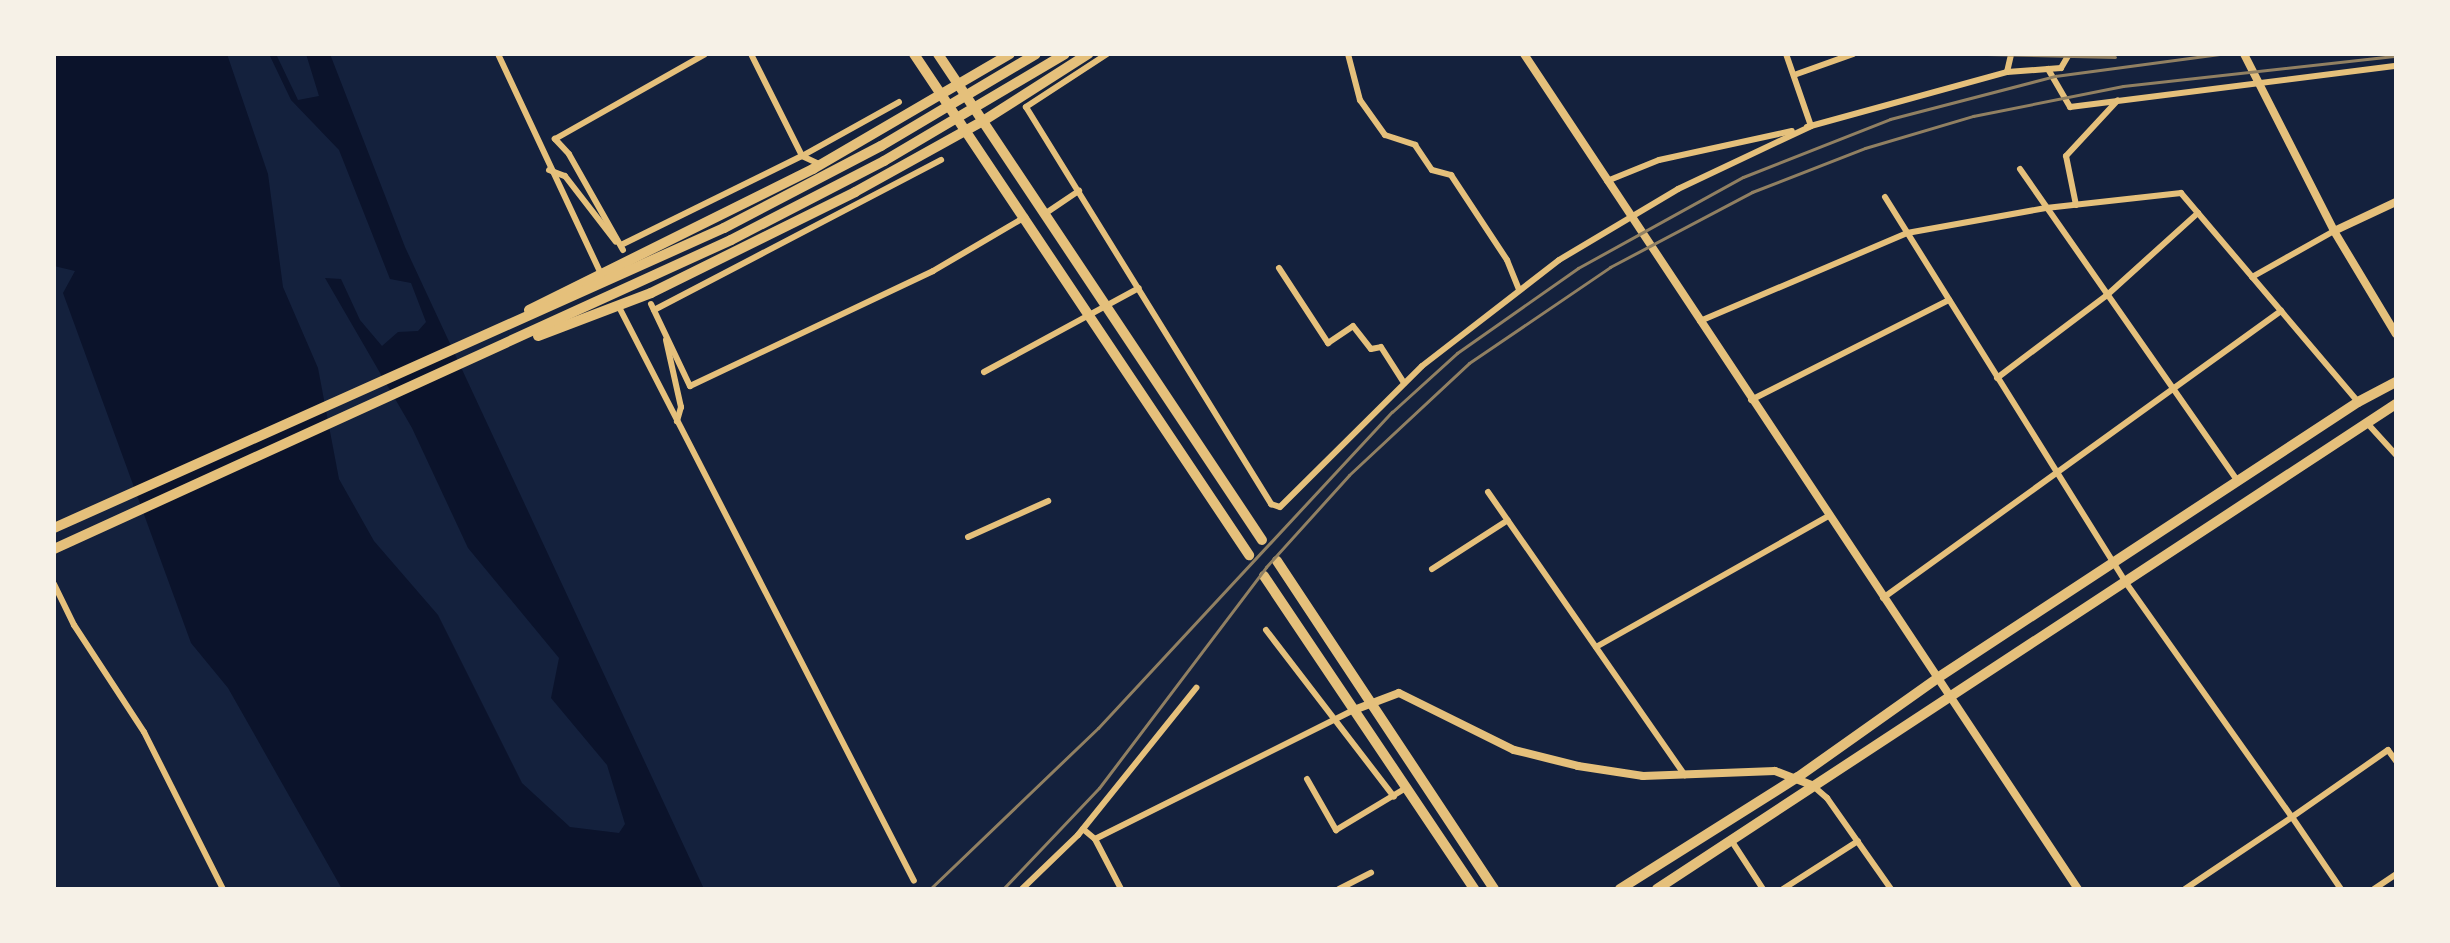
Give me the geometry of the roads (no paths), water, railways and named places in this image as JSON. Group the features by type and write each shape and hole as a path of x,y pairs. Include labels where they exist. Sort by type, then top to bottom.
{"main road":[{"path":"914,54 1249,555"},
{"path":"938,54 1110,305 1262,540"},
{"path":"59,526 490,333 821,165 1010,54"},
{"path":"596,278 724,228 1036,54"},
{"path":"54,549 731,240 1020,83 1065,54"},
{"path":"506,345 614,309 855,192 983,121 1088,54"},
{"path":"1620,889 1798,777 1939,677 2115,565 2358,402 2396,382"},
{"path":"1657,889 2364,420 2396,404"},
{"path":"1277,561 1368,703 1494,889"},
{"path":"1264,576 1474,889"}],"street":[{"path":"498,54 596,278"},
{"path":"549,170 565,176 623,250 569,154 555,139 705,54"},
{"path":"751,54 802,156 821,165"},
{"path":"1107,54 1026,107 1271,504 1280,507 1404,383 1519,289 1630,215 1811,126"},
{"path":"1348,54 1360,100 1385,135 1415,145 1432,170 1451,175 1507,260 1519,289"},
{"path":"1524,54 1827,517 1950,693 2078,889"},
{"path":"1786,54 1811,126"},
{"path":"1794,75 1853,54"},
{"path":"2007,72 2011,54"},
{"path":"1607,181 1659,160 1811,126 2007,72 2061,68 2069,54"},
{"path":"2244,54 2334,231 2395,331"},
{"path":"2048,69 2070,107 2257,81 2396,66"},
{"path":"2076,205 2066,156 2118,100"},
{"path":"621,245 802,156 899,102"},
{"path":"941,160 859,206 652,307 690,386 933,271 1025,217"},
{"path":"2020,169 2239,483"},
{"path":"1046,213 1079,191"},
{"path":"855,192 859,206"},
{"path":"1699,322 1907,233 2046,208 2181,193 2358,402"},
{"path":"1885,197 2124,580 2341,889"},
{"path":"2252,277 2334,231 2396,202"},
{"path":"1997,378 2106,296 2198,213"},
{"path":"1279,268 1328,343 1353,326 1371,349 1381,347 1404,383"},
{"path":"984,372 1139,288"},
{"path":"1751,400 1949,300"},
{"path":"614,309 677,421 914,881"},
{"path":"1883,598 2281,311"},
{"path":"666,335 681,407 677,421"},
{"path":"2364,420 2396,455"},
{"path":"1488,492 1685,775"},
{"path":"968,537 1048,501"},
{"path":"1596,647 1827,517"},
{"path":"1432,569 1508,520"},
{"path":"54,584 74,625 144,732 223,889"},
{"path":"1266,630 1394,797"},
{"path":"1022,889 1083,829 1196,688"},
{"path":"1095,839 1368,703 1389,694 1410,695 1514,750 1611,772 1685,775 1775,771 1798,777 1812,785 1858,841 1891,889"},
{"path":"2185,889 2388,750 2396,761"},
{"path":"1307,779 1336,830 1406,788"},
{"path":"1083,829 1095,839 1121,889"},
{"path":"1731,840 1763,889"},
{"path":"1783,889 1858,841"},
{"path":"1339,889 1371,873"},
{"path":"2374,889 2396,874"}],"water":[{"path":"54,54 227,54 268,174 283,287 318,368 339,479 374,541 438,615 522,783 570,827 619,833 625,824 607,765 551,698 559,658 468,548 412,428 325,278 341,279 360,320 382,346 398,332 418,331 426,322 411,283 390,279 339,150 291,100 269,54 276,54 298,100 319,96 306,54 330,54 405,247 704,889 342,889 228,688 191,643 63,293 75,271 54,266"}],"railway":[{"path":"1987,54 2115,57"},
{"path":"930,889 1098,728 1392,412 1457,353 1578,268 1743,177 1890,119 2055,76 2220,54"},
{"path":"1003,889 1099,788 1266,567 1349,475 1469,363 1610,267 1752,192 1865,148 1973,116 2123,86 2396,56"}]}
